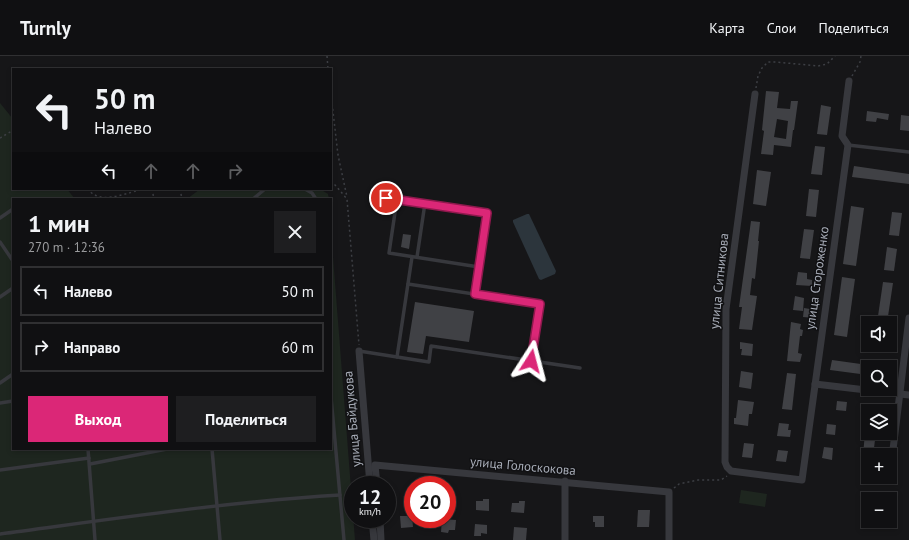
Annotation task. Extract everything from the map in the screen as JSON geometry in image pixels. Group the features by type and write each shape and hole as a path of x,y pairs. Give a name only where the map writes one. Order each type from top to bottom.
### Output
{"street":[{"name":"улица Стороженко","path":"731,471 802,480 848,145 842,136 849,81"},
{"name":"улица Ситникова","path":"731,471 727,467 726,462 726,309 755,94"},
{"path":"893,448 909,318"},
{"name":"улица Байдукова","path":"359,351 369,476"},
{"path":"815,384 909,395"},
{"name":"улица Байдукова","path":"375,464 376,476"},
{"name":"улица Голоскокова","path":"375,464 669,492"},
{"path":"565,481 565,540"},
{"path":"669,492 669,540"},
{"path":"373,528 374,540"},
{"path":"380,528 381,540"}],"lane":[{"path":"848,145 909,152"},
{"path":"254,198 264,190"},
{"path":"307,190 312,193 315,198"},
{"path":"376,196 487,213 475,294"},
{"path":"397,199 389,253 479,267"},
{"path":"417,257 425,204"},
{"path":"0,218 12,210"},
{"path":"0,242 12,260"},
{"path":"397,357 412,257"},
{"path":"408,284 540,304 531,361"},
{"path":"0,297 12,289"},
{"path":"359,351 429,362 431,346 580,368"},
{"path":"0,383 12,375"},
{"path":"0,403 12,401"},
{"path":"332,432 344,540"},
{"path":"88,450 95,540"},
{"path":"90,464 162,450"},
{"path":"212,450 220,540"},
{"path":"0,470 89,458"},
{"path":"0,534 216,505 340,495"}],"path":[{"path":"327,56 328,68"},
{"path":"755,94 758,76 762,68 768,62 818,66 827,64 835,56"},
{"path":"849,81 860,62 861,56"},
{"path":"332,103 338,154 347,199 359,351"},
{"path":"0,138 12,132"},
{"path":"332,182 347,199"},
{"path":"88,190 95,195 108,198 139,190"},
{"path":"669,492 679,484 698,480 721,480 729,475 731,471"}],"shaded area":[{"path":"0,103 12,118 12,190 68,190 74,198 12,198 12,450 332,450 332,244 350,476 344,476 344,528 354,528 355,540 0,540"},
{"path":"199,190 322,190 328,194 329,198 188,198"},
{"path":"529,214 556,271 555,274 541,280 539,279 513,222 513,220"},
{"path":"741,490 767,494 765,507 739,503"}],"building":[{"path":"766,91 779,92 777,108 790,109 791,101 798,101 791,147 774,145 773,155 761,154 764,131 762,130","holes":["777,119 788,121 786,139 774,137"]},
{"path":"821,105 831,107 827,135 817,134"},
{"path":"867,111 889,114 888,120 877,118 876,122 866,121"},
{"path":"901,115 909,116 909,131 900,130"},
{"path":"815,146 825,147 822,175 811,174"},
{"path":"854,166 909,174 909,184 852,177"},
{"path":"757,170 771,172 766,206 753,204"},
{"path":"809,189 819,190 816,217 806,216"},
{"path":"851,206 864,208 856,266 843,264"},
{"path":"892,212 902,213 899,236 889,235"},
{"path":"751,221 760,222 755,279 752,278 750,295 757,296 752,330 739,329 742,307 739,307"},
{"path":"804,229 814,230 810,259 800,258"},
{"path":"403,234 411,235 409,249 401,247"},
{"path":"887,247 897,249 894,271 884,270"},
{"path":"798,272 807,273 807,279 812,280 812,286 796,285"},
{"path":"842,277 855,279 847,337 834,335"},
{"path":"883,282 893,283 888,316 878,316"},
{"path":"795,296 804,298 803,311 793,310"},
{"path":"415,302 474,311 469,342 426,336 423,354 407,352"},
{"path":"804,308 816,310 815,318 803,317"},
{"path":"791,322 801,324 800,329 803,330 802,336 800,336 798,353 802,354 800,362 787,361"},
{"path":"740,342 753,344 752,356 741,355 742,349 740,349"},
{"path":"832,360 861,364 861,374 830,370"},
{"path":"741,371 753,373 751,389 739,387"},
{"path":"787,373 796,374 792,410 782,409"},
{"path":"738,400 754,402 752,414 749,414 748,426 734,424"},
{"path":"837,401 847,402 846,411 836,410"},
{"path":"779,423 789,424 788,430 791,430 790,437 777,436"},
{"path":"827,424 836,425 835,435 826,434"},
{"path":"864,440 875,440 874,448 864,448"},
{"path":"744,443 754,444 752,458 742,457"},
{"path":"824,447 833,448 832,460 822,458"},
{"path":"778,450 788,451 786,462 776,461"},
{"path":"483,499 489,499 489,511 476,510 476,501 483,501"},
{"path":"519,501 525,501 524,513 511,512 512,503 519,503"},
{"path":"638,510 650,510 649,527 637,527"},
{"path":"400,516 404,516 404,528 401,528"},
{"path":"593,516 604,516 604,527 595,527"},
{"path":"475,524 487,525 487,534 481,533 481,536 474,536"},
{"path":"514,527 527,528 526,540 513,540"},
{"path":"441,528 455,528 455,530 449,530 448,533 441,532"}],"route":[{"path":"386,198 487,213 475,294 540,304 531,361"}]}
